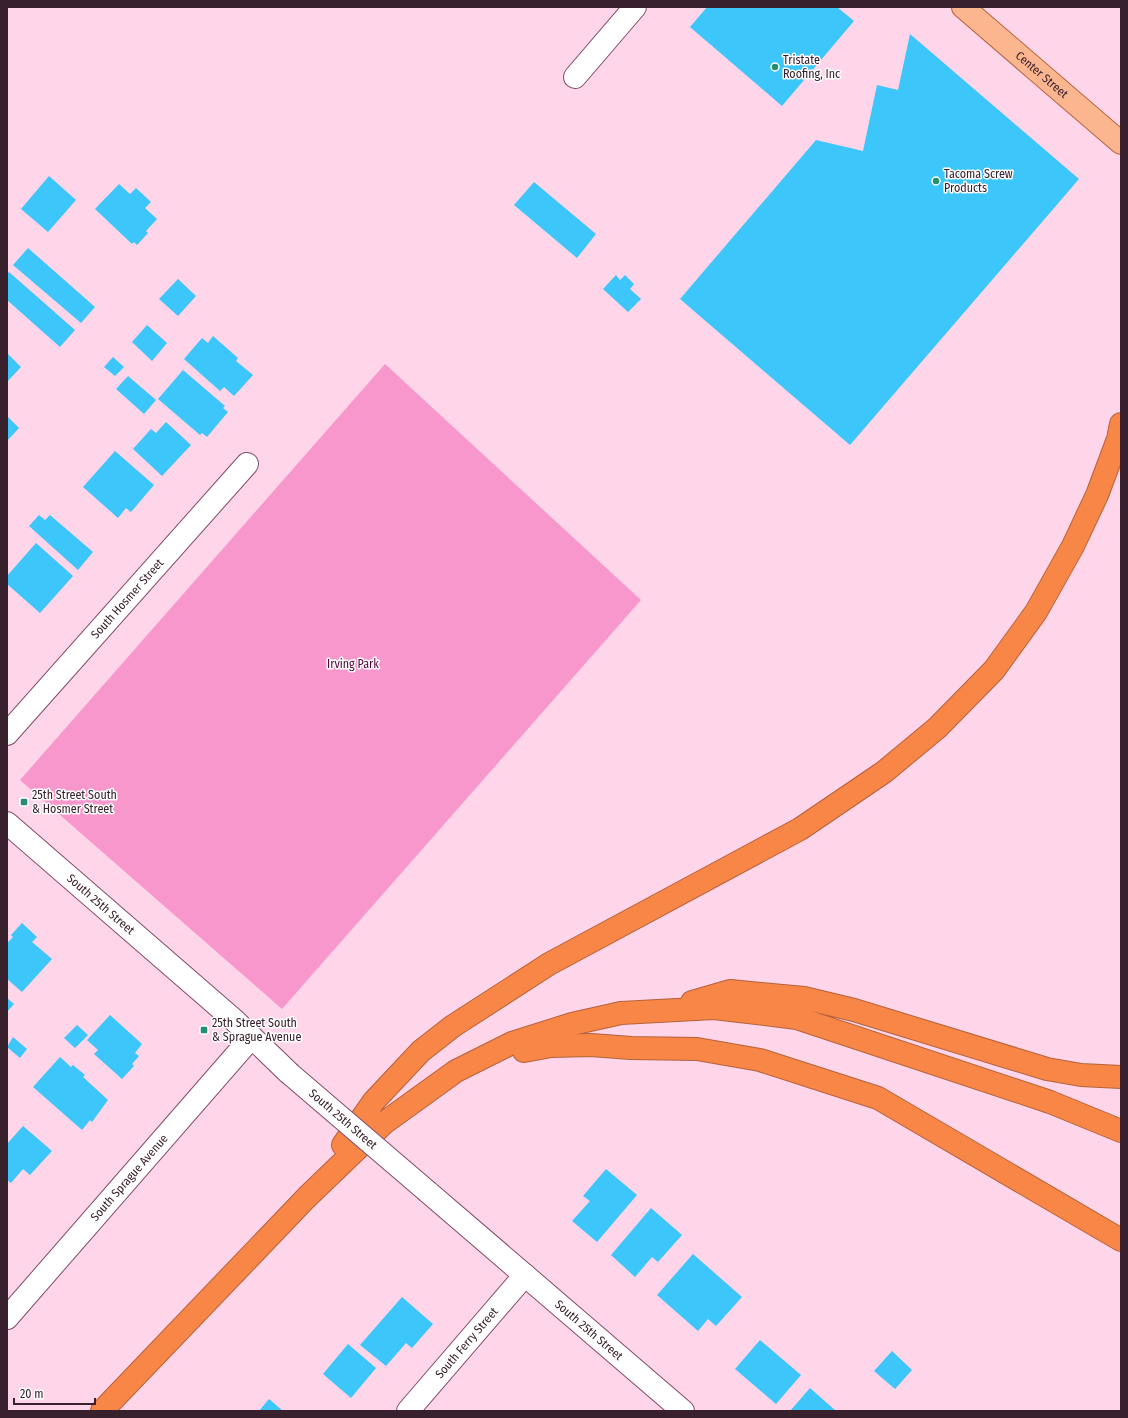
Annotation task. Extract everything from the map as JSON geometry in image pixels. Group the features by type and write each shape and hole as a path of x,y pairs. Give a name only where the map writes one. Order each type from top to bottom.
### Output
{"highway":[{"path":"307,1197 374,1101 421,1051 453,1026 549,964 800,829 884,772 937,728 994,670 1036,612 1073,546 1097,495 1118,439 1121,424"},
{"path":"668,1010 730,991 804,998 854,1010 1047,1069 1081,1076 1121,1077"},
{"path":"102,1411 307,1197 384,1123 456,1071 512,1043 572,1024 621,1013 714,1008 797,1018 1050,1102 1121,1132"},
{"path":"456,1071 522,1052 551,1046 591,1045 631,1048 697,1049 760,1060 878,1098 1121,1240"}],"main road":[{"name":"Center Street","path":"963,7 1121,143"}],"street":[{"path":"574,77 635,7"},
{"name":"South Hosmer Street","path":"7,734 247,464"},
{"name":"South 25th Street","path":"7,823 233,1019 251,1038 289,1072 683,1411"},
{"name":"South Sprague Avenue","path":"7,1318 251,1038"},
{"name":"South Ferry Street","path":"408,1411 525,1275"}],"green space":[{"name":"Irving Park","path":"385,364 641,600 282,1009 20,780"}],"building":[{"name":"Tristate Roofing, Inc","path":"707,7 837,7 854,21 782,106 690,27"},
{"path":"910,34 1079,179 850,445 680,299 816,140 863,151 877,85 898,90"},
{"path":"49,176 76,200 48,232 21,209"},
{"path":"534,182 596,234 577,258 514,205"},
{"path":"119,184 130,194 136,188 151,202 145,208 157,219 146,231 148,233 137,245 134,242 132,244 95,209"},
{"path":"28,248 95,307 81,323 13,265"},
{"path":"9,272 75,330 60,347 7,300 7,274"},
{"path":"616,275 620,280 625,275 634,284 630,289 641,299 628,312 603,289"},
{"path":"178,279 196,296 178,316 159,299"},
{"path":"147,325 167,343 152,361 132,342"},
{"path":"213,336 238,358 236,361 253,375 234,396 224,387 220,391 184,359 202,338 208,343"},
{"path":"7,353 21,367 7,382"},
{"path":"113,357 124,367 115,376 104,367"},
{"path":"183,370 225,406 223,408 228,412 207,437 202,433 200,435 158,399"},
{"path":"128,376 156,400 144,414 116,389"},
{"path":"7,416 19,428 7,441"},
{"path":"166,422 191,445 162,476 133,449 151,429 156,433"},
{"path":"115,451 154,485 131,512 126,508 118,518 83,487"},
{"path":"39,515 45,520 50,515 93,552 78,570 29,526"},
{"path":"36,543 73,576 40,613 7,584 7,576"},
{"path":"22,923 37,937 32,942 52,959 22,992 7,979 7,943 13,937 11,935"},
{"path":"7,998 14,1004 7,1012"},
{"path":"110,1015 142,1044 135,1053 139,1056 132,1064 134,1066 122,1079 94,1054 98,1050 87,1040"},
{"path":"77,1025 88,1035 75,1048 64,1038"},
{"path":"13,1037 27,1049 20,1058 7,1047"},
{"path":"60,1057 71,1067 73,1065 85,1075 83,1077 108,1100 92,1122 90,1120 82,1130 33,1087"},
{"path":"23,1126 52,1151 30,1175 23,1169 11,1183 7,1180 7,1144"},
{"path":"606,1169 637,1195 597,1242 572,1221 590,1201 583,1196"},
{"path":"651,1208 682,1235 658,1262 652,1257 635,1277 611,1255"},
{"path":"693,1254 742,1297 716,1326 708,1319 698,1331 657,1295"},
{"path":"402,1297 433,1324 412,1348 406,1343 386,1366 360,1345"},
{"path":"760,1340 801,1375 776,1404 735,1369"},
{"path":"348,1344 376,1368 351,1398 323,1374"},
{"path":"892,1351 912,1370 895,1389 874,1371"},
{"path":"810,1388 836,1411 790,1411"},
{"path":"269,1399 283,1411 259,1411"}],"place":[{"name":"Tristate Roofing, Inc","path":"775,67"},
{"name":"Tacoma Screw Products","path":"936,181"},
{"name":"25th Street South & Hosmer Street","path":"24,802"},
{"name":"25th Street South & Sprague Avenue","path":"204,1030"}]}
